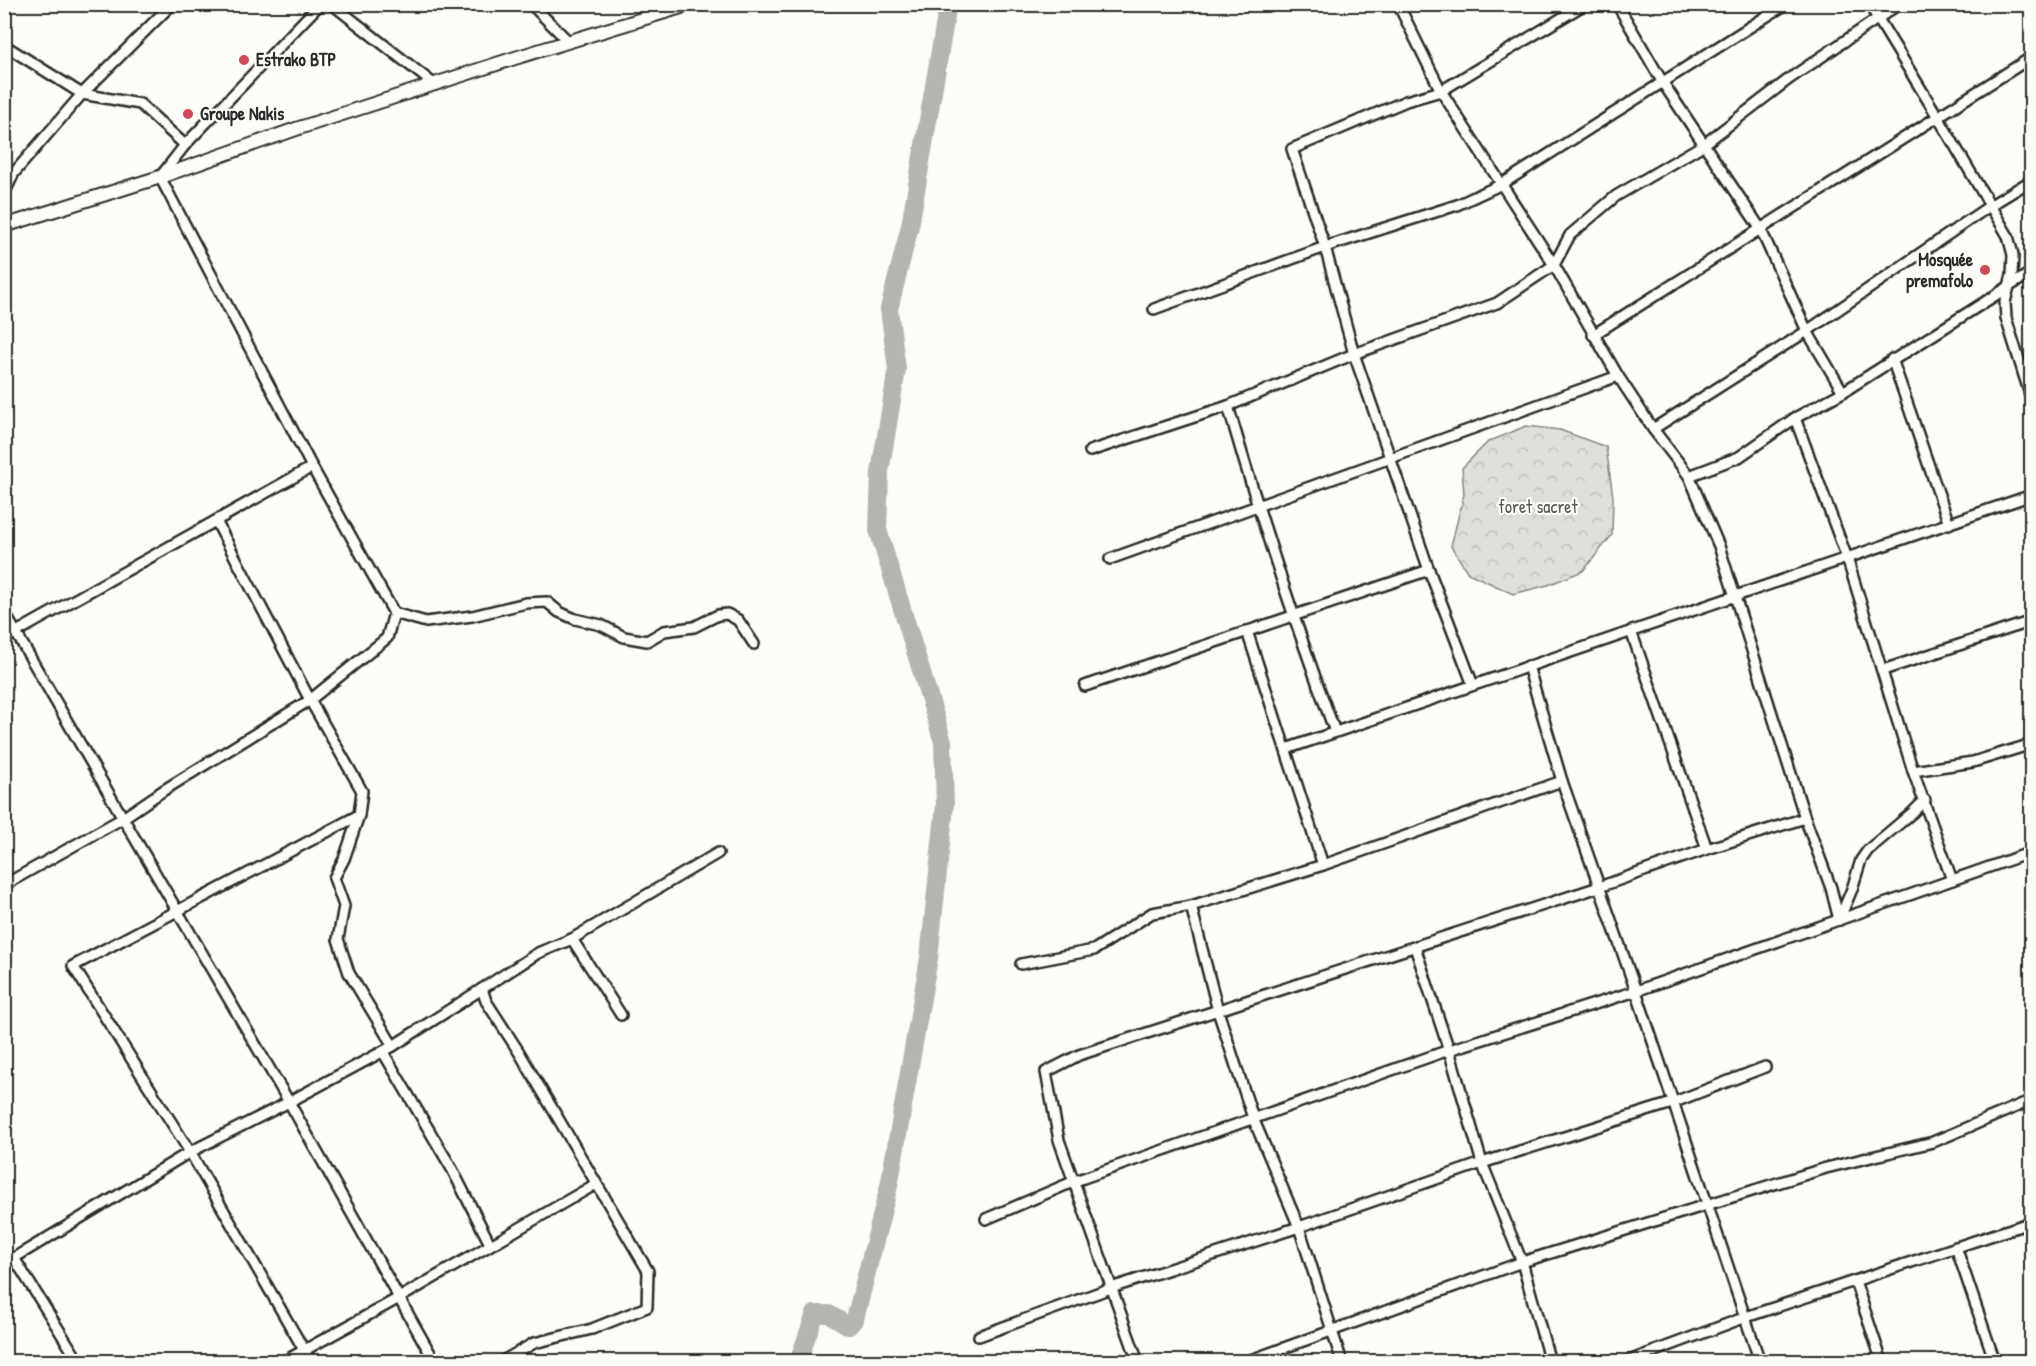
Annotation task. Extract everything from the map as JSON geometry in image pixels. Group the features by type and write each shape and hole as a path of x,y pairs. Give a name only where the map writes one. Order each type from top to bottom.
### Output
{"main road":[{"path":"4,226 160,177 299,128 691,4"}],"street":[{"path":"4,194 14,173 82,94 172,4"},
{"path":"4,885 123,818 310,700 387,638 394,613 312,467 160,177 185,146 320,4"},
{"path":"332,4 435,85"},
{"path":"531,4 569,42"},
{"path":"1398,4 1441,91 1554,265 1618,376 1653,429 1689,476 1719,546 1805,818 1831,888 1839,920"},
{"path":"1473,685 1429,570 1354,354 1325,247 1292,149 1406,101 1441,91 1585,4"},
{"path":"1617,4 1703,145 1760,228 1807,331 1843,392"},
{"path":"1154,309 1325,247 1457,205 1502,184 1786,4"},
{"path":"1869,4 2008,236 2013,255 2005,302 2006,318 2031,401"},
{"path":"1090,451 1228,406 1354,354 1497,303 1554,265 1570,235 1616,196 1703,145 1789,79 1899,4"},
{"path":"4,45 82,94 140,104 185,146"},
{"path":"1593,335 2031,57"},
{"path":"1653,429 1807,331 2031,180"},
{"path":"1689,476 1739,457 1795,418 1843,392 2031,272"},
{"path":"1893,359 1949,524"},
{"path":"1110,559 1618,376"},
{"path":"1228,406 1257,506 1293,616 1335,732"},
{"path":"1795,418 1847,558 1913,771 1952,880"},
{"path":"4,639 312,467"},
{"path":"1286,748 2031,495"},
{"path":"216,520 310,700 362,791 358,814 344,859 333,878 344,906 338,939 349,973 393,1046"},
{"path":"1085,686 1429,570"},
{"path":"394,613 426,622 472,616 526,603 547,602 559,612 576,620 601,625 624,637 647,641 664,631 694,627 718,615 727,614 738,620 754,644"},
{"path":"4,612 289,1102 435,1362"},
{"path":"1883,670 2031,621"},
{"path":"1247,631 1323,865"},
{"path":"1631,631 1707,849"},
{"path":"1528,666 1562,781 1636,991 1760,1362"},
{"path":"1913,771 1973,762 2031,744"},
{"path":"1021,964 1094,950 1152,912 1191,906 1323,865 1562,781"},
{"path":"1839,920 1861,860 1868,850 1924,800"},
{"path":"311,1362 190,1152 73,966 358,814"},
{"path":"1138,1362 1059,1140 1046,1072 1079,1055 1805,818"},
{"path":"986,1219 1075,1181 1253,1118 1449,1050 1636,991 2031,852"},
{"path":"4,1264 190,1152 383,1052 538,953 572,939 718,853"},
{"path":"1191,906 1218,1011 1253,1118 1299,1227 1342,1362"},
{"path":"572,939 621,1015"},
{"path":"1415,947 1449,1050 1482,1163 1522,1262 1550,1362"},
{"path":"482,989 486,1001 519,1052 648,1271 647,1307 592,1329 534,1343 501,1362"},
{"path":"383,1052 452,1170 490,1244"},
{"path":"979,1336 1112,1288 1299,1227 1482,1163 1672,1103 1765,1067"},
{"path":"1245,1362 1522,1262 1826,1168 1933,1142 2031,1100"},
{"path":"283,1362 596,1184"},
{"path":"1626,1362 1746,1317 2031,1222"},
{"path":"1956,1247 1995,1362"},
{"path":"14,1258 79,1362"},
{"path":"1855,1281 1882,1362"}],"green space":[{"name":"foret sacret","path":"1526,426 1560,430 1606,447 1613,497 1612,535 1583,571 1548,585 1513,594 1468,573 1451,546 1464,494 1462,468 1488,442"}],"waterway":[{"path":"804,1362 801,1353 815,1314 829,1314 849,1326 855,1319 889,1186 929,958 945,805 943,742 878,530 880,472 897,369 889,309 910,226 948,4"}],"place":[{"name":"Estrako BTP","path":"244,60"},
{"name":"Groupe Nakis","path":"188,114"},
{"name":"Mosquée premafolo","path":"1985,270"}]}
